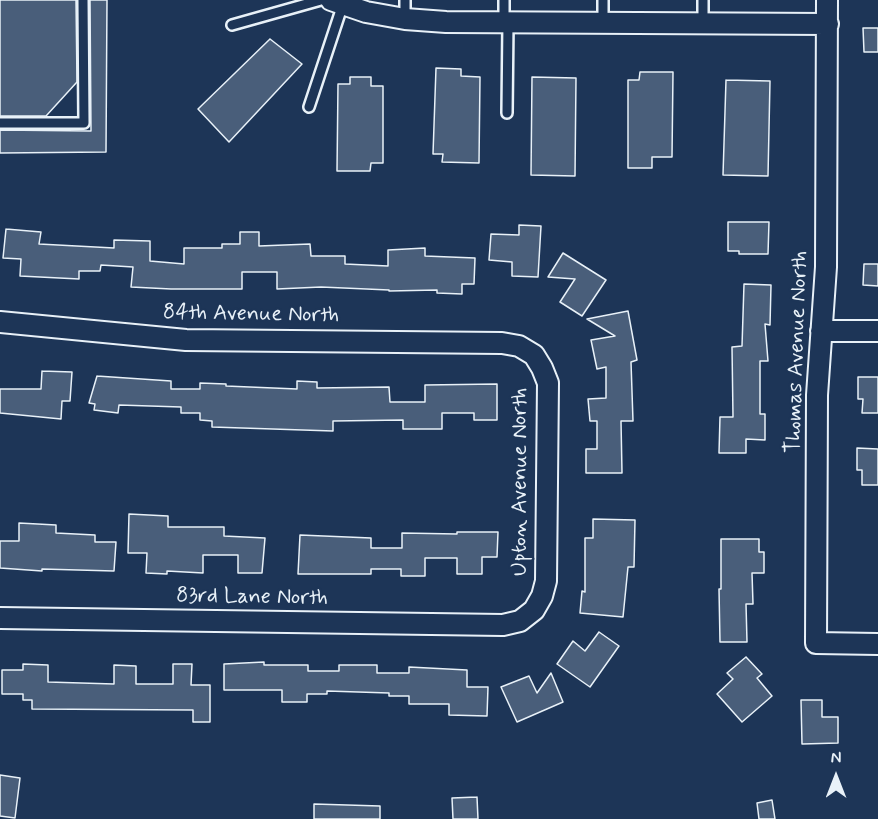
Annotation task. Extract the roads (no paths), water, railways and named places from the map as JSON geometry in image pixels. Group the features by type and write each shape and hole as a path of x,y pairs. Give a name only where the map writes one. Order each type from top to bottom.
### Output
{"street":[{"name":"Thomas Avenue North","path":"827,0 826,267 818,395 816,643 878,644"},
{"path":"337,2 366,12 405,9 446,22 828,24"},
{"name":"84th Avenue North","path":"0,322 186,340 502,343"},
{"path":"821,331 878,331"},
{"name":"Upton Avenue North","path":"502,343 519,346 534,355 548,383 546,581 542,597 534,610 520,621 503,625"},
{"name":"83rd Lane North","path":"0,618 503,625"}],"lane":[{"path":"0,123 84,123 83,0"},
{"path":"232,25 321,0"},
{"path":"504,0 507,113"},
{"path":"603,0 603,23"},
{"path":"703,0 703,23"},
{"path":"309,107 337,2"}]}
